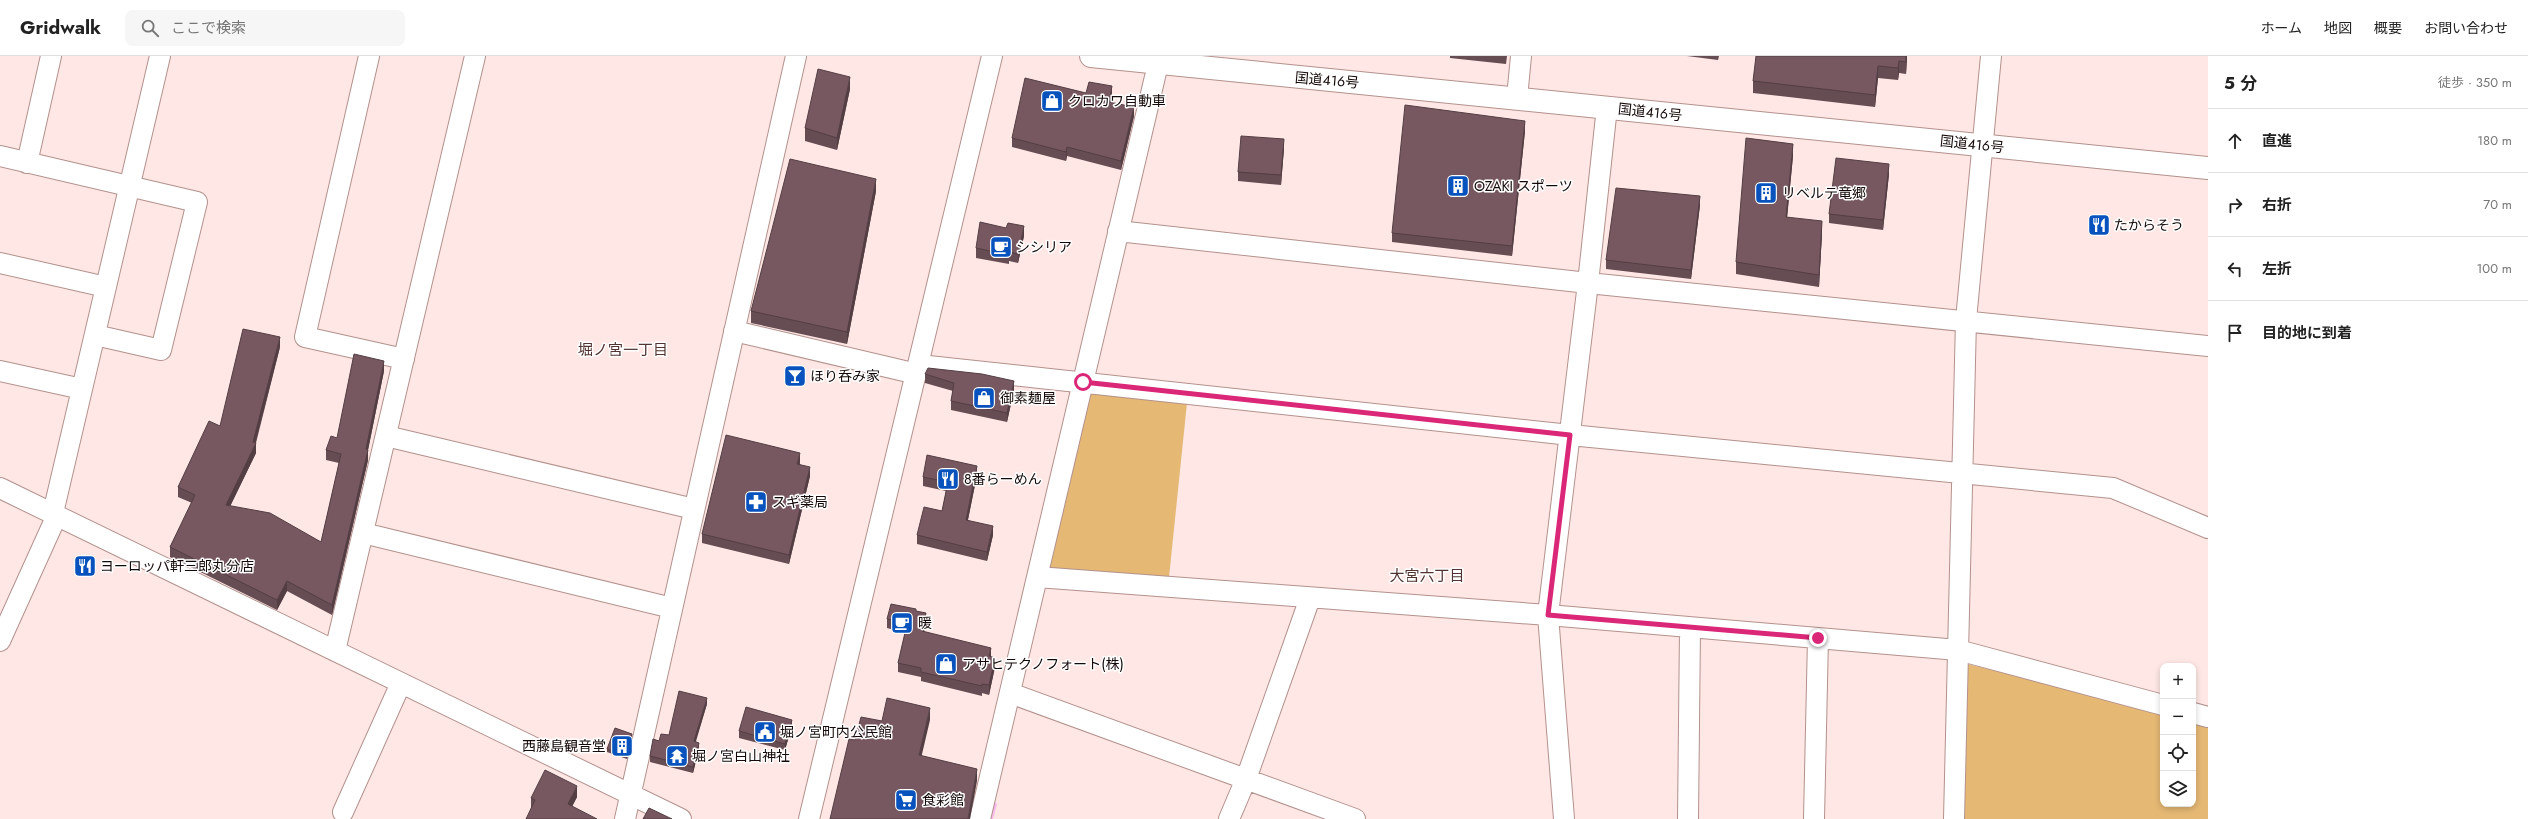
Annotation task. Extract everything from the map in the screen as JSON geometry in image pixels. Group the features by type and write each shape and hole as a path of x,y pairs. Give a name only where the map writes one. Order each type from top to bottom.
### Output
{"highway":[{"name":"国道416号","path":"1091,56 1158,64 1517,98 2208,168"}],"street":[{"path":"26,163 52,56"},
{"path":"0,641 55,514 82,389 160,56"},
{"path":"369,56 305,337 404,359"},
{"path":"335,651 475,56"},
{"path":"625,819 796,56"},
{"path":"809,819 918,370 992,56"},
{"path":"1517,98 1521,56"},
{"path":"1954,819 1966,320 1991,56"},
{"path":"980,819 1158,64"},
{"path":"1564,819 1548,615 1588,283 1607,107"},
{"path":"0,156 197,202 161,350 95,335"},
{"path":"1118,231 1588,283 1966,320 2208,346"},
{"path":"0,263 106,287"},
{"path":"734,331 918,370 1083,382 1570,435 2113,488 2208,528"},
{"path":"0,371 82,389"},
{"path":"386,436 694,509"},
{"path":"0,488 681,819"},
{"path":"363,533 672,608"},
{"path":"1037,577 1548,615 1958,650 2160,704"},
{"path":"1229,819 1246,779 1310,598"},
{"path":"1688,819 1690,628"},
{"path":"1814,819 1818,638"},
{"path":"347,817 401,683"},
{"path":"1010,693 1355,819"},
{"path":"2196,714 2208,717"}],"shaded area":[{"path":"1083,382 1188,393 1168,587 1037,577"},
{"path":"1967,664 2160,710 2160,807 2196,807 2196,719 2208,721 2208,819 1963,819"}],"building":[{"path":"1756,56 1906,56 1906,62 1899,61 1898,68 1878,66 1875,95 1753,81"},
{"path":"818,69 850,77 837,138 805,128"},
{"path":"1025,78 1086,93 1089,82 1112,86 1109,102 1134,107 1121,161 1067,147 1066,152 1012,138"},
{"name":"OZAKI スポーツ","path":"1405,105 1525,121 1512,246 1392,233"},
{"path":"1241,136 1284,139 1281,175 1238,172"},
{"name":"リベルテ竜郷","path":"1746,138 1793,144 1786,217 1822,221 1819,275 1736,262"},
{"path":"1836,158 1889,164 1883,220 1829,214"},
{"path":"790,159 876,179 847,332 751,311"},
{"path":"1616,188 1700,196 1691,270 1606,260"},
{"path":"980,222 1006,228 1008,223 1024,226 1018,254 1009,252 1009,255 976,248"},
{"path":"243,329 280,337 253,442 256,443 226,505 270,513 321,542 341,454 326,450 331,436 337,438 354,354 384,361 366,449 368,450 332,605 287,581 277,600 170,547 195,495 178,487 209,421 220,426"},
{"path":"928,368 982,374 1014,381 1007,413 951,401 954,383 925,374"},
{"path":"726,435 800,453 797,464 810,467 789,555 702,534"},
{"path":"927,455 977,466 966,520 993,526 987,552 917,535 924,507 942,511 948,482 923,477"},
{"path":"891,604 916,609 916,611 926,613 922,631 991,648 989,656 995,658 989,685 982,684 982,686 921,672 921,668 898,663 907,624 887,619"},
{"path":"679,691 707,698 694,741 699,743 693,767 650,756 653,739 659,741 661,734 669,735"},
{"name":"食彩館","path":"887,698 930,708 919,755 977,769 968,819 830,819 849,739 855,740 861,717 882,721"},
{"name":"堀ノ宮町内公民館","path":"746,707 792,720 785,744 739,731"},
{"name":"西藤島観音堂","path":"615,728 632,734 627,756 607,749"},
{"path":"545,770 577,786 568,804 597,819 526,819 535,800 531,798"},
{"path":"649,808 672,819 643,819"}],"waterway":[{"path":"990,819 994,805"}],"place":[{"name":"クロカワ自動車","path":"1052,101"},
{"name":"OZAKI スポーツ","path":"1458,186"},
{"name":"リベルテ竜郷","path":"1766,193"},
{"name":"たからそう","path":"2099,225"},
{"name":"シシリア","path":"1001,247"},
{"name":"ほり呑み家","path":"795,376"},
{"name":"御素麺屋","path":"984,398"},
{"name":"8番らーめん","path":"948,479"},
{"name":"スギ薬局","path":"756,502"},
{"name":"ヨーロッパ軒三郎丸分店","path":"85,566"},
{"name":"暖","path":"902,623"},
{"name":"アサヒテクノフォート(株)","path":"946,664"},
{"name":"堀ノ宮町内公民館","path":"765,732"},
{"name":"西藤島観音堂","path":"622,746"},
{"name":"堀ノ宮白山神社","path":"677,756"},
{"name":"食彩館","path":"906,800"}],"district":[{"name":"堀ノ宮一丁目","path":"623,350"},
{"name":"大宮六丁目","path":"1427,576"}],"route":[{"path":"1083,382 1570,435 1548,615 1818,638"}]}
